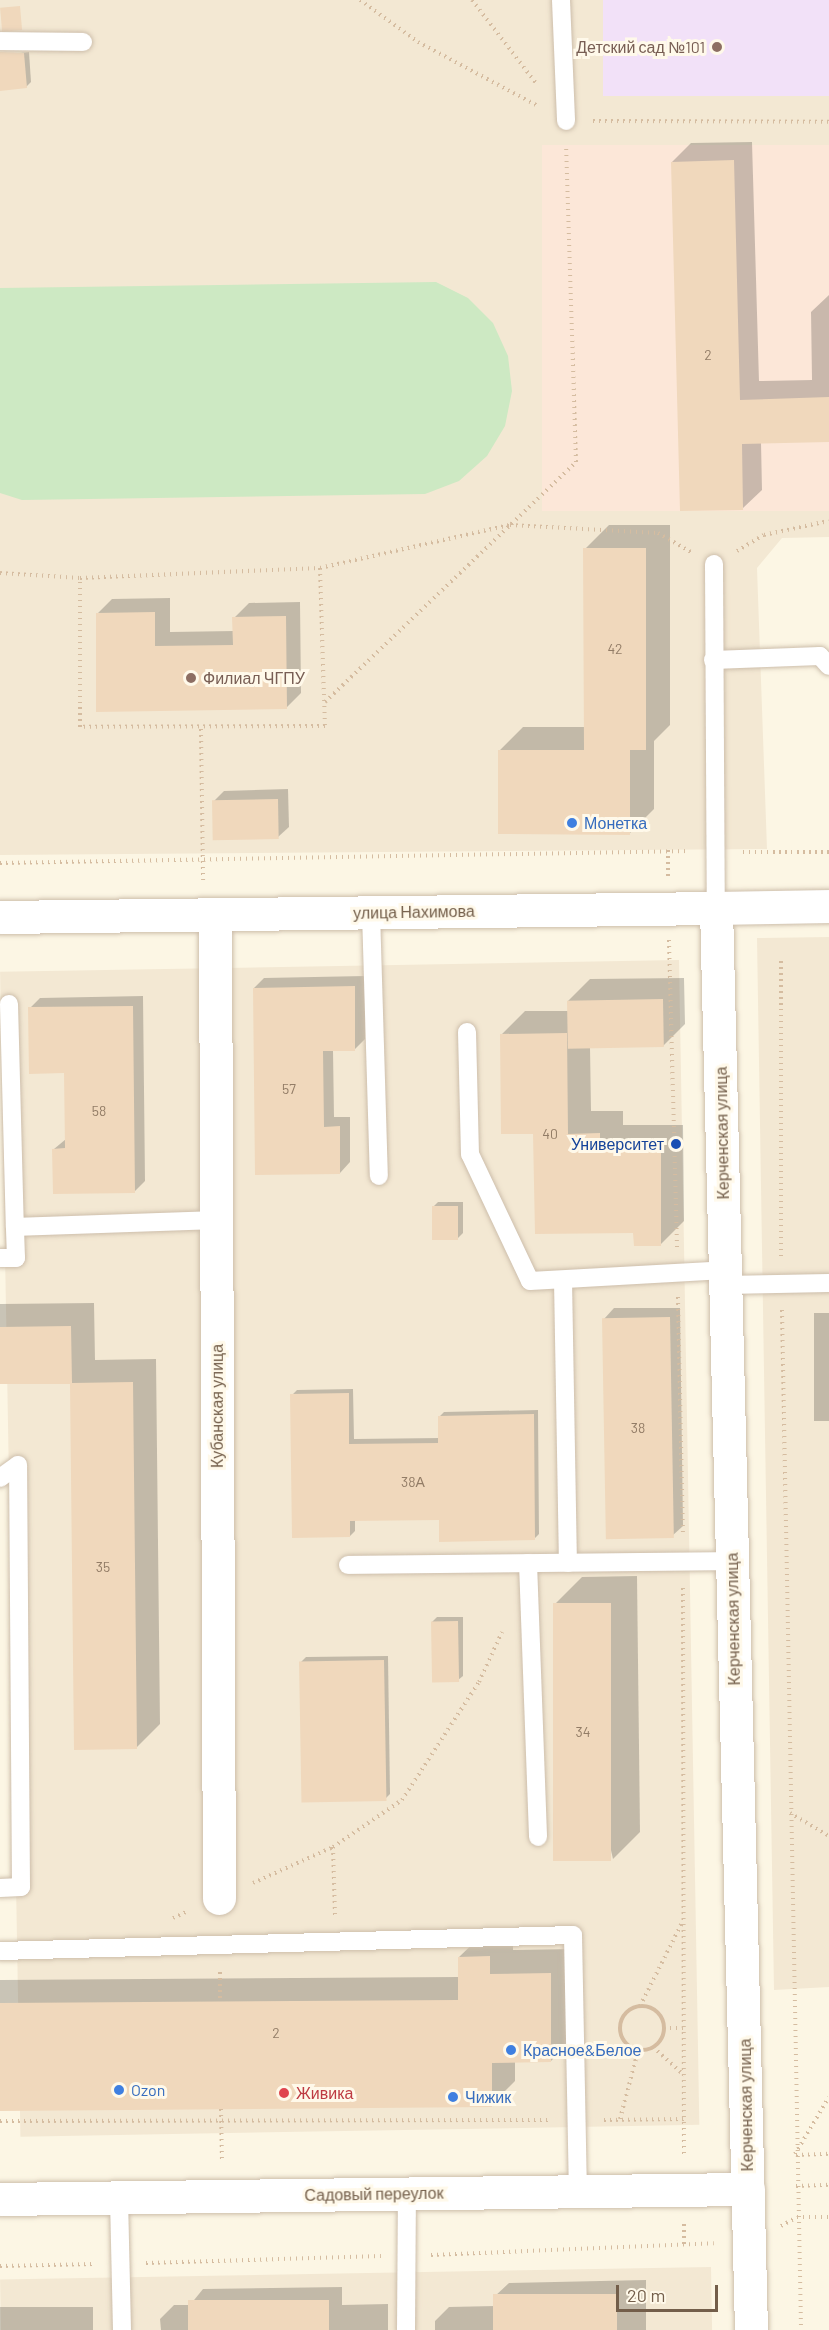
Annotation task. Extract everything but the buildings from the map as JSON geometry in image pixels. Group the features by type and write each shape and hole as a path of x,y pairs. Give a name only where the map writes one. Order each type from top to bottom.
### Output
{"street":[{"name":"улица Нахимова","path":"0,917 829,906"},
{"name":"Керченская улица","path":"716,908 751,2330"},
{"name":"Кубанская улица","path":"209,914 216,1220 219,1898"},
{"name":"Садовый переулок","path":"0,2199 748,2189"}],"lane":[{"path":"561,0 566,121"},
{"path":"0,41 83,42"},
{"path":"714,564 716,908"},
{"path":"713,660 820,656 829,666"},
{"path":"371,912 379,1176"},
{"path":"0,1258 16,1258 9,1004"},
{"path":"467,1032 470,1154 530,1281 725,1277 781,1283 829,1283"},
{"path":"15,1227 216,1220"},
{"path":"563,1280 568,1563"},
{"path":"0,1478 18,1465 21,1887 0,1888"},
{"path":"348,1565 528,1572 568,1563 732,1561"},
{"path":"528,1572 538,1837"},
{"path":"0,1951 573,1935 578,2191"},
{"path":"406,2330 407,2194"},
{"path":"119,2198 122,2330"}],"path":[{"path":"360,0 418,42 566,121 829,122"},
{"path":"326,702 576,462 566,121 472,0"},
{"path":"764,536 829,520"},
{"path":"0,573 80,578 320,568 510,525 658,533 714,564"},
{"path":"80,578 80,726 201,729 325,726 320,568"},
{"path":"201,729 202,857 209,914"},
{"path":"0,863 202,857 669,850 716,853 829,852"},
{"path":"781,961 781,1283 795,2155 801,2330"},
{"path":"168,1920 333,1847 402,1800 479,1682 528,1572"},
{"path":"790,1813 829,1836"},
{"path":"333,1847 335,1914"},
{"path":"639,2051 622,2038 620,2028 622,2017 640,2006 684,1919"},
{"path":"639,2051 653,2047 664,2035 659,2014 640,2006"},
{"path":"664,2028 684,2028"},
{"path":"653,2047 684,2075"},
{"path":"620,2120 639,2051"},
{"path":"795,2155 829,2097"},
{"path":"221,2109 222,2196"},
{"path":"0,2121 684,2119"},
{"path":"795,2155 829,2154"},
{"path":"796,2186 829,2185"},
{"path":"797,2217 829,2217"}],"shaded area":[{"path":"0,0 603,0 609,96 829,94 829,537 782,538 757,568 767,849 0,855"},
{"name":"Детский сад №101","path":"603,0 829,0 829,96 603,96"},
{"path":"542,145 829,145 829,511 542,511"},
{"path":"829,937 829,1987 774,1990 757,938"},
{"path":"679,960 699,2125 20,2137 0,972"},
{"path":"711,2267 712,2330 1,2330 0,2279"}],"green space":[{"path":"436,282 468,298 493,323 508,356 512,391 505,426 487,456 459,481 425,494 22,500 0,493 0,288"}],"place":[{"name":"Детский сад №101","path":"717,47"},
{"name":"Филиал ЧГПУ","path":"191,678"},
{"name":"Монетка","path":"572,823"},
{"name":"Университет","path":"676,1144"},
{"name":"Красное&Белое","path":"511,2050"},
{"name":"Ozon","path":"119,2090"},
{"name":"Живика","path":"284,2093"},
{"name":"Чижик","path":"453,2097"}]}
